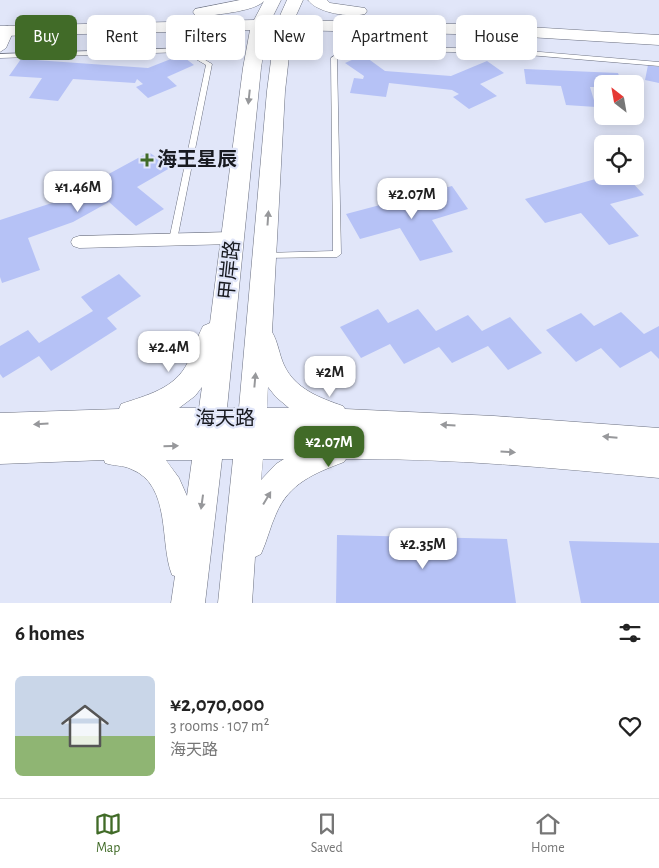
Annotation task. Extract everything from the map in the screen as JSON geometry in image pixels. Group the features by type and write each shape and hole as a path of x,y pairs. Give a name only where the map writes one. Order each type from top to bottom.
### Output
{"main road":[{"path":"316,0 322,5 334,8 382,14"},
{"path":"3,26 192,13 275,10 659,28"},
{"path":"239,15 275,10 333,19"},
{"name":"甲岸路","path":"188,601 211,432 252,68 275,10"},
{"name":"甲岸路","path":"235,598 265,256 276,91 275,10"},
{"path":"3,26 166,25"},
{"path":"276,91 292,50 300,40 323,30 333,29"},
{"path":"537,32 659,40"},
{"path":"245,44 252,68"},
{"path":"75,434 127,414 152,407 180,393 196,376 202,363 228,283"},
{"path":"260,324 273,369 282,386 308,406 354,421"},
{"name":"海天路","path":"250,433 354,421 548,431 659,441"},
{"name":"海天路","path":"0,426 75,434 250,433 389,445 552,454 659,464"},
{"path":"75,434 139,457 160,475 169,488 179,517 188,601"},
{"name":"海天路","path":"0,451 75,434"},
{"path":"235,598 259,514 266,499 285,474 297,465 336,451 389,445"}],"street":[{"path":"0,48 3,26"},
{"path":"79,242 233,238"}],"lane":[{"path":"265,256 337,254 334,58 349,48 456,50"},
{"path":"0,56 185,50 209,64 173,240"},
{"path":"537,54 659,64"}],"building":[{"path":"20,60 148,68 168,60 188,60 194,65 167,77 177,86 148,98 136,87 143,84 137,79 135,83 73,79 58,101 29,98 42,78 9,76"},
{"path":"352,60 370,60 385,71 451,76 487,61 504,73 480,84 497,96 469,109 453,97 459,94 452,90 389,83 386,97 350,93 354,78 363,79 364,76 345,63"},
{"path":"648,65 659,67 659,83 645,80"},
{"path":"524,69 618,73 619,75 594,75 594,87 590,87 594,107 566,105 561,86 526,84"},
{"path":"149,152 170,168 137,187 164,209 136,226 109,202 73,222 28,238 40,270 2,283 0,277 0,220 61,200"},
{"path":"594,179 594,185 635,185 644,195 610,204 639,236 609,245 581,213 545,223 525,199"},
{"path":"452,186 468,209 432,220 453,252 420,261 400,228 360,239 346,214"},
{"path":"119,274 141,296 107,318 117,329 51,371 39,356 3,378 0,374 0,346 28,330 39,343 93,311 81,297"},
{"path":"378,309 388,323 418,309 436,331 468,315 482,331 510,317 542,353 508,370 488,346 452,363 439,347 404,364 390,344 361,358 340,327"},
{"path":"621,312 644,334 659,326 659,359 651,351 620,368 601,348 576,362 546,330 581,313 594,326"},
{"path":"337,535 507,539 516,603 336,603"},
{"path":"569,541 659,543 659,603 581,603"}],"place":[{"name":"海王星辰","path":"147,160"}]}
